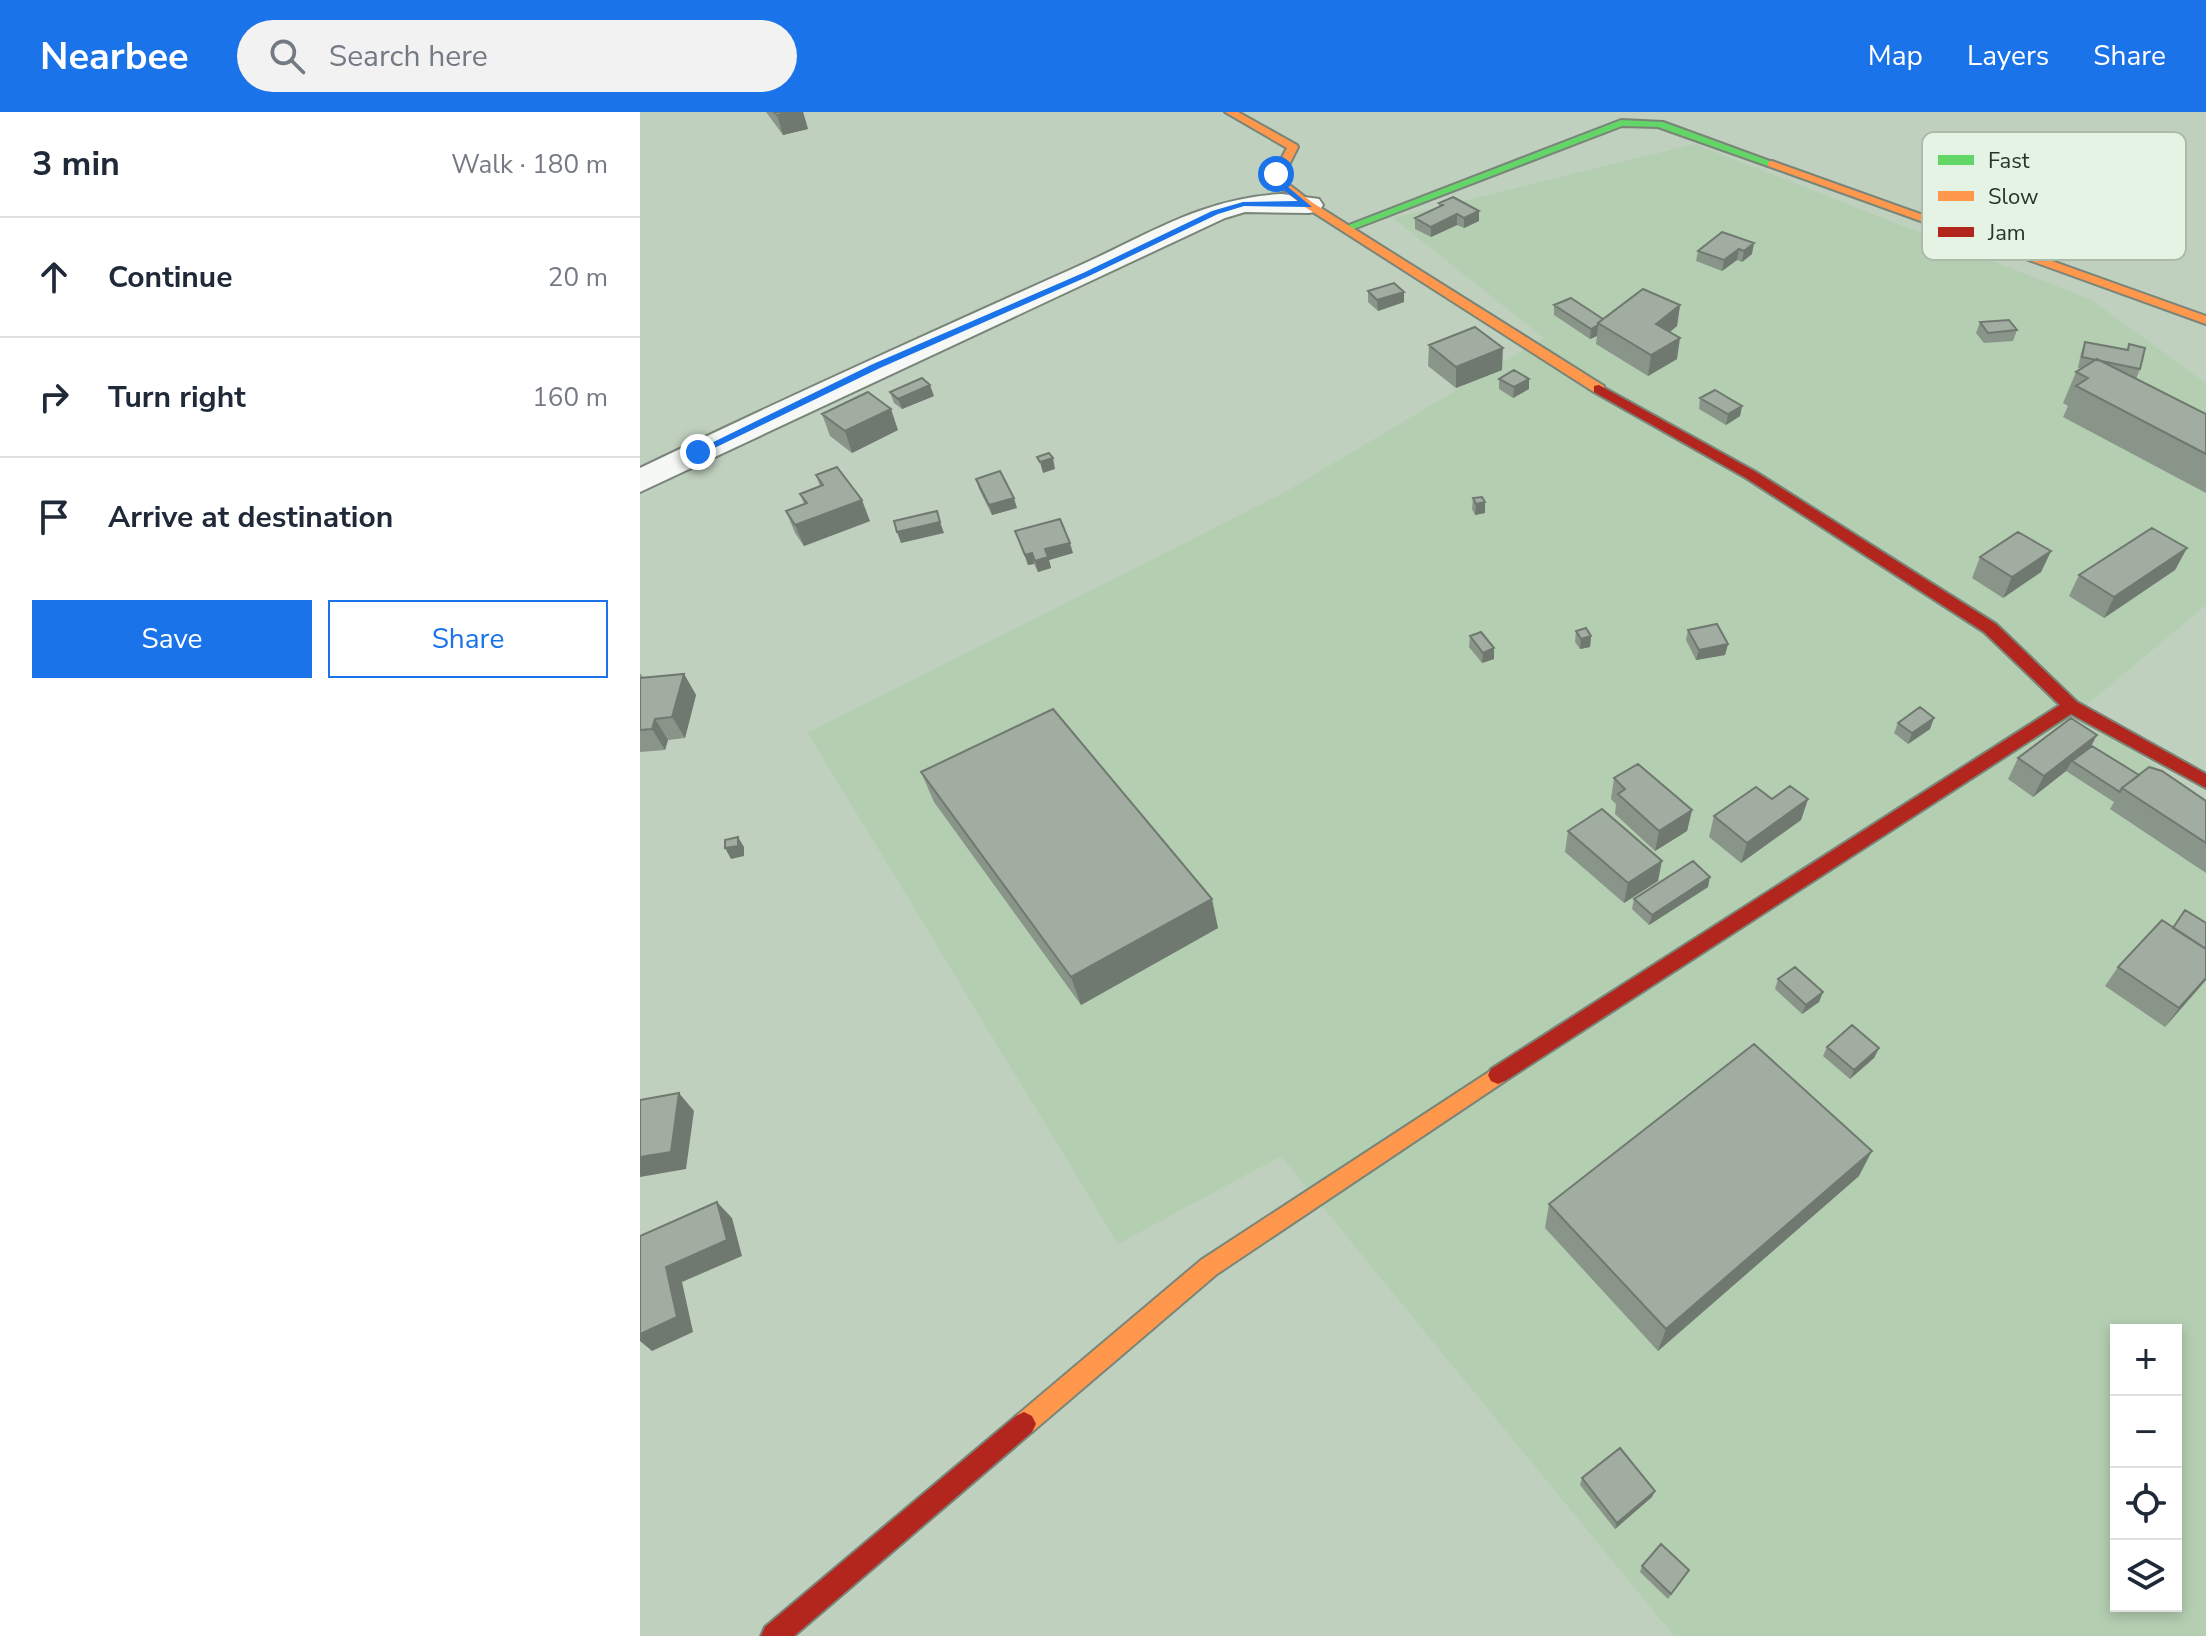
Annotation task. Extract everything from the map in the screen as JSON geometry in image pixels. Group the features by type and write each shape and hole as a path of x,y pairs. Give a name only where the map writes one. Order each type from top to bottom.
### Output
{"street":[{"path":"1230,112 1293,147 1276,180 1309,205 1605,393 1751,475 1990,628 2071,706 2206,782"},
{"path":"1347,228 1621,123 1659,124 1922,218"},
{"path":"640,481 877,366 1086,274 1215,212 1243,204 1282,202 1309,205"},
{"path":"2039,260 2206,320"},
{"path":"774,1636 1209,1267 1549,1041 2071,706"}],"shaded area":[{"path":"1695,144 1922,233 1922,260 1989,260 2091,300 2206,383 2206,605 2077,713 2206,800 2206,1636 1674,1636 1281,1156 1118,1244 808,733 1282,494 1544,338 1393,218"}],"building":[{"path":"1453,197 1479,211 1464,218 1457,214 1431,227 1415,218 1443,205 1439,203"},
{"path":"1722,232 1754,243 1724,260 1698,251"},
{"path":"1394,283 1404,292 1377,300 1368,291"},
{"path":"1643,289 1680,305 1656,324 1680,338 1651,355 1598,323"},
{"path":"1571,298 1603,319 1591,329 1554,305"},
{"path":"2009,320 2017,330 1988,333 1980,322"},
{"path":"1475,327 1503,348 1456,367 1429,345"},
{"path":"2085,342 2128,350 2129,344 2145,348 2140,369 2082,357"},
{"path":"2097,359 2206,414 2206,454 2076,386 2088,378 2076,372"},
{"path":"1514,370 1529,379 1514,387 1499,379"},
{"path":"922,378 930,385 898,399 890,392"},
{"path":"1715,390 1742,406 1728,414 1700,398"},
{"path":"868,392 891,409 845,431 822,414"},
{"path":"1049,453 1053,458 1040,462 1037,457"},
{"path":"837,467 862,500 795,525 786,511 807,503 800,494 823,485 816,475"},
{"path":"1000,471 1014,498 989,505 976,479"},
{"path":"1482,497 1485,502 1476,504 1473,498"},
{"path":"937,511 940,522 897,532 894,521"},
{"path":"1060,519 1070,543 1045,549 1048,557 1035,561 1032,553 1025,555 1015,531"},
{"path":"2152,528 2187,548 2114,597 2079,575"},
{"path":"2018,532 2051,551 2012,577 1980,557"},
{"path":"1717,624 1728,644 1699,650 1688,630"},
{"path":"1586,628 1591,636 1581,639 1576,631"},
{"path":"1481,632 1494,648 1483,653 1470,636"},
{"path":"684,674 672,717 655,719 652,729 640,730 640,678"},
{"path":"1920,707 1934,718 1912,733 1898,723"},
{"path":"1053,709 1212,899 1071,977 921,772"},
{"path":"2071,718 2097,735 2044,776 2018,758"},
{"path":"2092,746 2139,775 2120,792 2072,761"},
{"path":"1638,764 1692,810 1659,831 1618,794 1625,789 1614,778"},
{"path":"2149,767 2162,771 2206,801 2206,843 2122,788"},
{"path":"1790,786 1808,799 1747,843 1714,816 1756,787 1772,799"},
{"path":"1602,809 1662,861 1628,883 1568,831"},
{"path":"738,837 738,846 725,848 725,840"},
{"path":"1693,861 1710,877 1652,915 1634,899"},
{"path":"2185,910 2206,923 2206,949 2173,928"},
{"path":"2162,920 2206,949 2206,978 2179,1008 2118,967"},
{"path":"1795,967 1823,992 1806,1005 1778,979"},
{"path":"1852,1025 1879,1048 1854,1070 1827,1047"},
{"path":"1754,1044 1872,1151 1666,1329 1549,1204"},
{"path":"679,1093 671,1152 640,1157 640,1100"},
{"path":"717,1202 727,1240 666,1267 677,1317 640,1334 640,1236"},
{"path":"1620,1448 1655,1491 1617,1523 1582,1478"},
{"path":"1661,1544 1689,1570 1671,1594 1642,1566"}],"traffic: fast":[{"path":"1347,228 1621,123 1659,124 1772,164"}],"traffic: slow":[{"path":"1230,112 1293,147 1276,180 1309,205 1599,389"},
{"path":"1772,164 1922,218"},
{"path":"2039,260 2206,320"},
{"path":"1024,1424 1209,1267 1498,1075"}],"traffic: jam":[{"path":"1599,389 1751,475 1990,628 2071,706 2206,782"},
{"path":"1498,1075 2071,706"},
{"path":"774,1636 1024,1424"}],"route":[{"path":"698,452 877,366 1086,274 1215,212 1243,204 1282,202 1309,205 1278,183 1276,174"}]}
